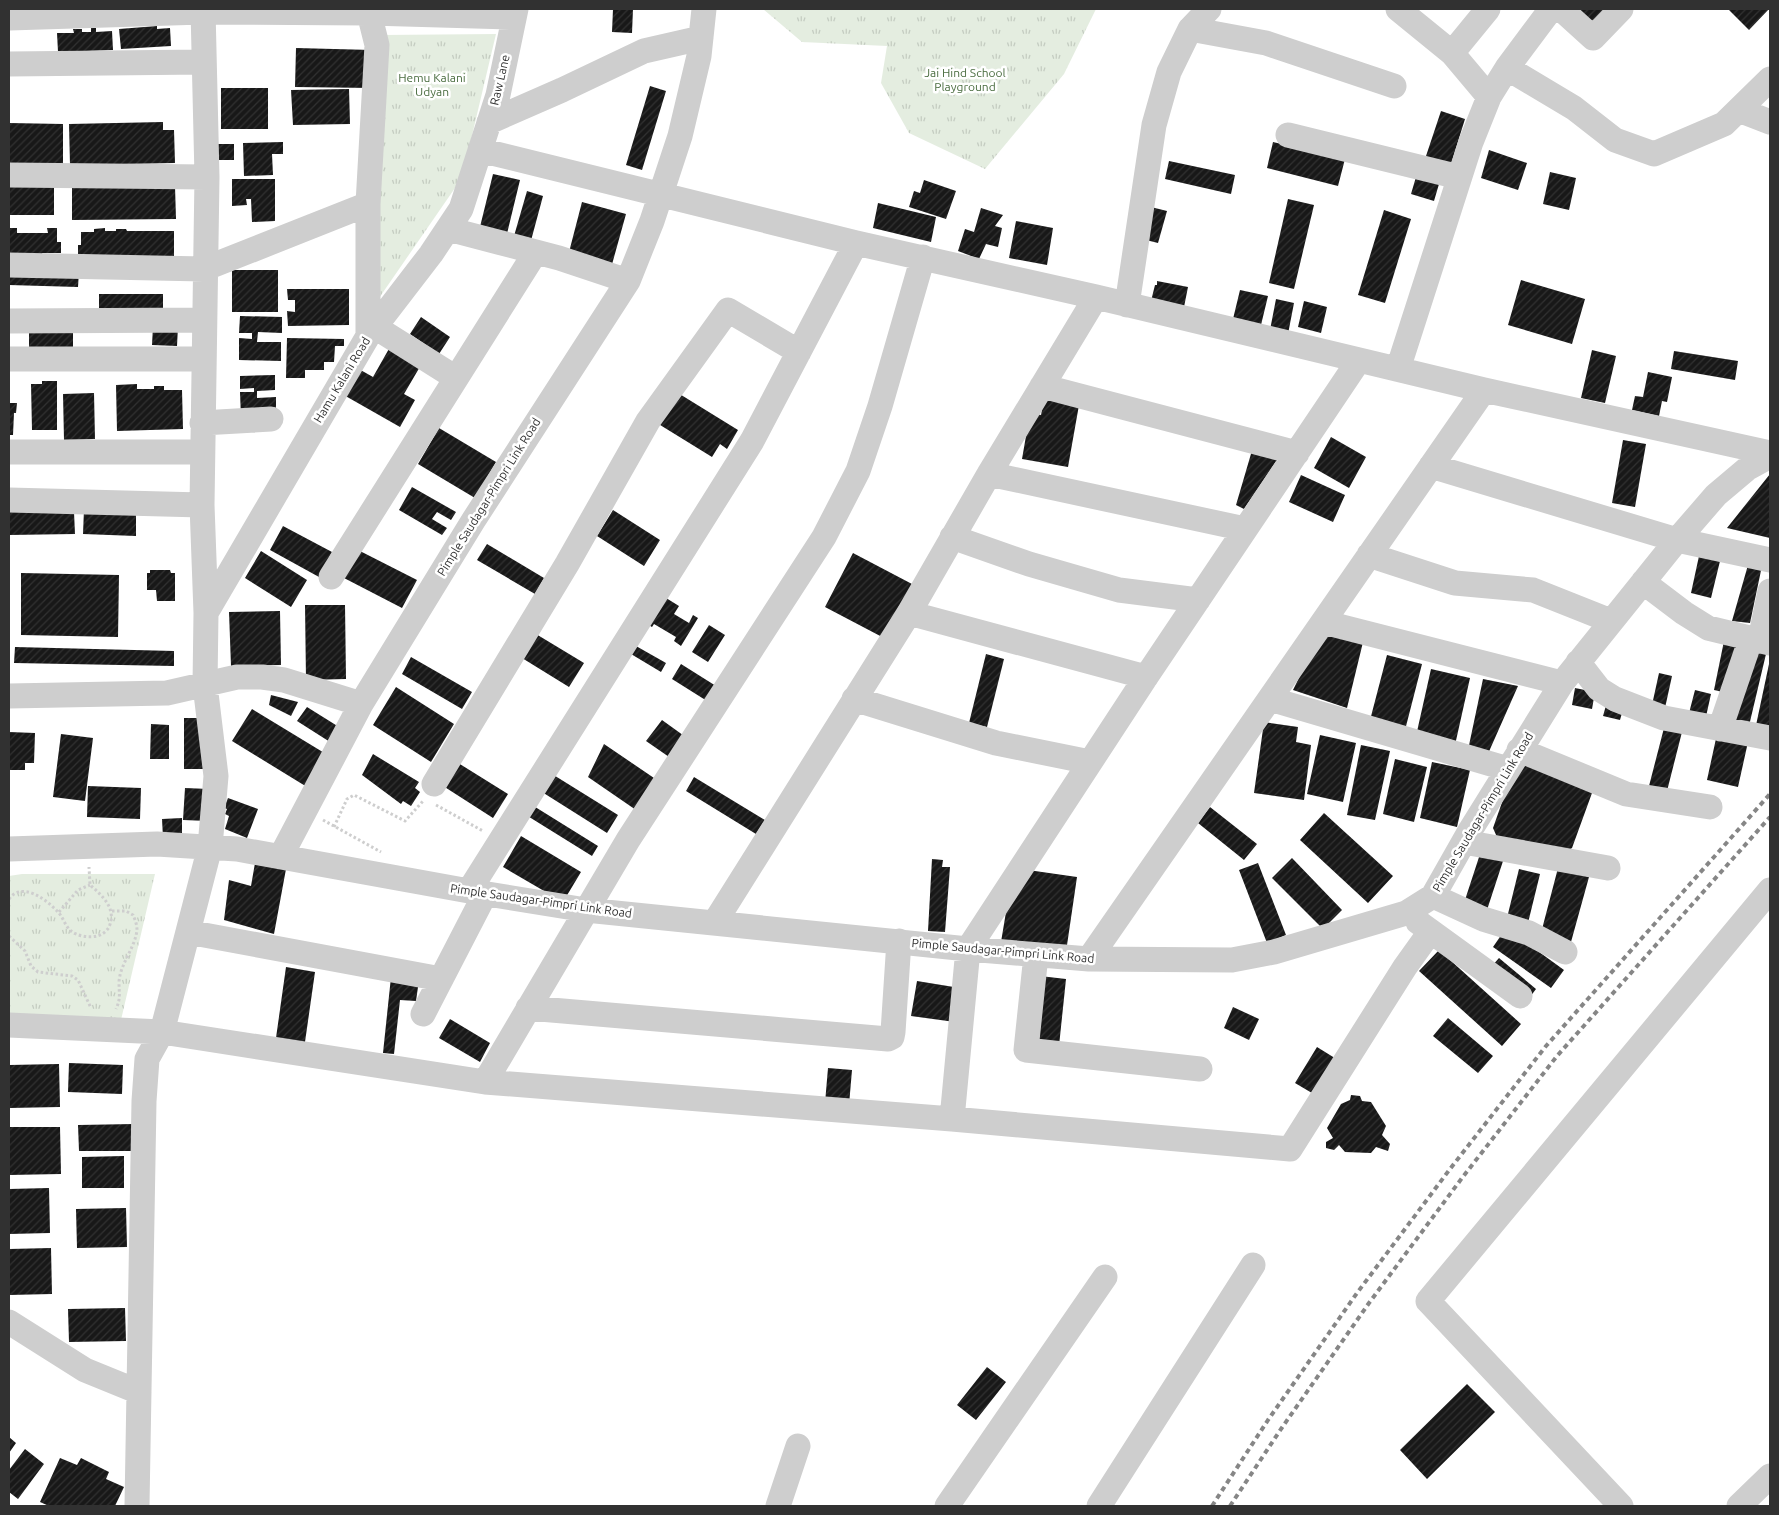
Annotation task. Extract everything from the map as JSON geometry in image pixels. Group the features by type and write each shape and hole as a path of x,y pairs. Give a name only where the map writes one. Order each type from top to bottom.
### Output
{"street":[{"name":"Pimple Saudagar-Pimpri Link Road","path":"281,856 361,704 473,521 628,281 652,221 680,136 699,56 704,9"},
{"path":"1127,305 1154,124 1169,72 1190,29 1209,9"},
{"path":"1398,9 1452,53 1489,97"},
{"path":"1452,53 1488,9"},
{"path":"1398,370 1470,142 1489,97 1507,68 1551,9"},
{"path":"1561,9 1593,38 1621,9"},
{"path":"137,1506 144,1101 147,1059 162,1032 210,847 216,776 206,685 206,613 202,505 203,320 207,177 203,11"},
{"path":"9,18 203,11 515,13"},
{"path":"369,13 376,46 368,204 372,331 456,378"},
{"name":"Raw Lane","path":"480,150 498,95 515,13"},
{"path":"1190,29 1266,43 1394,86"},
{"path":"489,122 644,51 701,38"},
{"path":"9,64 204,62"},
{"path":"1507,68 1574,108 1615,140 1654,154 1724,124 1770,79"},
{"path":"1739,110 1770,122"},
{"path":"1288,135 1459,177"},
{"path":"480,150 856,243 1096,297 1398,370 1770,455"},
{"name":"Hamu Kalani Road","path":"206,613 372,331 431,254 461,209 480,150"},
{"path":"9,174 207,177"},
{"path":"9,264 204,269 368,204"},
{"path":"448,229 559,258 628,281"},
{"path":"423,1014 441,979 477,892 752,441 856,243"},
{"path":"330,577 535,253"},
{"path":"485,1082 628,840 824,537 858,471 880,406 923,257"},
{"path":"715,922 908,613 1096,297"},
{"path":"431,795 567,564 648,421 728,310 799,352"},
{"path":"9,321 203,320"},
{"path":"9,359 203,359"},
{"path":"952,1119 968,949 1146,677 1359,360"},
{"path":"1042,386 1297,453"},
{"path":"1090,959 1484,390"},
{"path":"202,422 271,419"},
{"path":"9,452 202,452"},
{"name":"Pimple Saudagar-Pimpri Link Road","path":"9,850 157,844 237,849 586,910 1036,955 1090,959 1232,960 1274,952 1406,913 1433,896 1514,759 1562,683 1578,662 1716,495 1748,468 1770,455"},
{"path":"1431,466 1677,540 1770,560"},
{"path":"989,474 1245,529"},
{"path":"9,500 202,505"},
{"path":"952,537 1029,564 1119,590 1198,600"},
{"path":"1369,555 1455,583 1533,590 1611,622"},
{"path":"1643,582 1684,613 1708,628 1760,640"},
{"path":"1720,729 1760,640 1770,591"},
{"path":"908,613 1146,677"},
{"path":"1323,622 1562,683"},
{"path":"1578,662 1599,688 1615,699 1664,718 1770,738"},
{"path":"9,696 167,693 237,677 262,677 284,680 361,704"},
{"path":"854,699 996,743 1090,762"},
{"path":"1270,699 1514,759 1626,794 1710,807"},
{"path":"1464,842 1608,868"},
{"path":"1621,1506 1428,1301 1770,890"},
{"path":"1433,896 1483,919 1529,933 1565,952"},
{"path":"1406,913 1520,996"},
{"path":"188,932 441,979"},
{"path":"9,1025 162,1032 485,1082 1290,1148 1405,967 1430,932"},
{"path":"528,1008 888,1040 893,1032 899,941"},
{"path":"1036,955 1026,1050 1200,1069"},
{"path":"1099,1506 1253,1265"},
{"path":"947,1506 1105,1277"},
{"path":"9,1322 85,1370 139,1392"},
{"path":"778,1506 798,1446"},
{"path":"1739,1506 1770,1476"}],"path":[{"path":"334,826 346,799 354,794 405,821 431,795 484,831"},
{"path":"304,811 381,852 389,854"},
{"path":"9,899 13,894 24,890 35,894 58,912 72,932 87,937 98,936 107,930 112,921 112,911 106,901 90,885 88,846"},
{"path":"58,912 78,890 90,885"},
{"path":"110,1015 116,1010 120,1000 119,982 122,969 137,930 133,914 126,911 112,911"},
{"path":"9,936 25,951 31,966 38,972 72,976 78,980 88,1006 93,1011"}],"green space":[{"name":"Jai Hind School Playground","path":"763,9 1096,9 1064,74 985,169 909,133 881,83 887,46 802,42"},
{"name":"Hemu Kalani Udyan","path":"496,34 465,165 455,188 377,301 382,35"},
{"path":"22,874 155,874 121,1020 9,1014 9,876"}],"building":[{"path":"613,9 633,9 632,33 612,32"},
{"path":"1574,9 1612,9 1593,28"},
{"path":"1728,9 1769,9 1749,30"},
{"path":"157,26 157,29 170,28 171,46 121,49 119,29"},
{"path":"91,28 96,28 96,32 112,31 113,50 58,52 57,33 74,33 73,29 91,32"},
{"path":"296,48 372,50 372,88 295,87"},
{"path":"650,86 666,91 642,170 626,165"},
{"path":"221,88 268,88 268,129 221,129"},
{"path":"349,89 350,124 293,125 291,90"},
{"path":"1441,111 1465,119 1450,167 1425,159"},
{"path":"163,122 163,130 174,130 175,163 70,165 69,124"},
{"path":"9,123 63,124 63,164 9,164"},
{"path":"283,142 283,154 272,154 273,175 244,176 243,143"},
{"path":"1273,142 1345,159 1338,186 1267,168"},
{"path":"212,144 234,144 234,160 213,160"},
{"path":"1489,150 1527,163 1518,190 1481,178"},
{"path":"1169,161 1235,175 1231,194 1165,179"},
{"path":"1550,172 1576,178 1569,210 1543,204"},
{"path":"493,174 520,180 505,242 478,235"},
{"path":"1416,177 1439,184 1434,201 1411,194"},
{"path":"232,179 275,179 275,221 252,222 251,199 246,199 247,205 232,206"},
{"path":"924,180 956,191 946,219 909,207 914,191 920,193"},
{"path":"9,181 54,181 54,215 9,215"},
{"path":"175,186 176,219 72,220 72,187"},
{"path":"527,191 543,196 529,248 512,243"},
{"path":"1288,199 1314,205 1294,289 1269,283"},
{"path":"582,202 626,214 611,268 568,256"},
{"path":"878,203 936,217 931,242 873,228"},
{"path":"1151,207 1167,211 1158,243 1142,239"},
{"path":"981,208 1003,215 995,226 1002,228 998,247 986,244 979,259 958,251 965,229 974,232"},
{"path":"1384,210 1411,219 1385,303 1358,295"},
{"path":"1016,221 1053,228 1047,265 1009,258"},
{"path":"9,228 17,228 17,233 48,233 47,228 57,228 57,242 61,242 61,253 42,253 43,256 9,255"},
{"path":"105,228 105,231 126,229 127,231 174,231 174,259 78,260 78,245 81,245 81,232 94,232 94,229"},
{"path":"9,269 79,271 78,287 9,285"},
{"path":"232,270 278,270 278,312 232,312"},
{"path":"1521,280 1585,299 1572,344 1508,325"},
{"path":"1157,281 1188,287 1183,312 1150,305"},
{"path":"287,289 349,289 349,325 288,326 287,311 295,312 295,300 288,300"},
{"path":"1240,290 1268,296 1261,325 1233,319"},
{"path":"99,294 163,294 163,315 99,315"},
{"path":"1276,299 1294,303 1288,334 1270,330"},
{"path":"1304,301 1327,307 1321,333 1298,327"},
{"path":"240,316 282,317 282,333 258,332 257,342 281,342 281,361 239,360 239,338 252,339 252,333 239,333"},
{"path":"421,317 450,337 439,354 410,334"},
{"path":"153,326 178,326 177,346 152,345"},
{"path":"29,328 73,328 73,347 29,347"},
{"path":"287,338 344,339 344,346 335,346 334,362 324,362 324,370 305,370 305,378 286,378"},
{"path":"390,347 421,365 404,394 415,400 400,427 342,394 357,368 373,377"},
{"path":"1592,350 1616,356 1605,403 1581,398"},
{"path":"1674,351 1738,361 1735,380 1671,369"},
{"path":"1648,372 1672,377 1667,402 1662,401 1659,416 1632,410 1635,396 1643,397"},
{"path":"275,375 275,390 257,391 257,398 276,397 276,417 241,418 240,392 254,392 254,388 240,389 240,376"},
{"path":"42,381 57,381 57,430 32,430 31,384 42,384"},
{"path":"137,384 137,389 154,389 154,386 164,386 164,390 182,390 183,429 117,431 116,385"},
{"path":"94,393 95,439 64,440 63,394"},
{"path":"678,393 738,430 727,449 720,444 712,457 652,420"},
{"path":"1044,399 1079,405 1068,467 1022,459 1030,413 1041,415"},
{"path":"9,403 17,403 16,413 14,413 13,435 9,435"},
{"path":"439,428 496,462 475,498 418,464"},
{"path":"1331,437 1366,457 1349,488 1314,468"},
{"path":"1623,440 1646,444 1635,507 1612,503"},
{"path":"1253,447 1279,457 1244,509 1236,505"},
{"path":"1770,474 1770,538 1727,528"},
{"path":"1301,475 1345,495 1333,522 1289,502"},
{"path":"412,487 456,512 451,520 437,512 432,519 447,528 442,535 399,510"},
{"path":"84,509 136,510 136,536 83,534"},
{"path":"613,510 660,540 644,566 597,536"},
{"path":"9,512 74,512 75,534 9,535"},
{"path":"283,526 332,552 319,577 270,550"},
{"path":"487,544 544,578 535,594 477,560"},
{"path":"358,550 417,580 402,608 344,578"},
{"path":"261,551 307,580 291,607 245,578"},
{"path":"853,553 912,584 884,638 825,607"},
{"path":"1699,556 1720,561 1711,598 1691,593"},
{"path":"1750,558 1763,561 1750,623 1732,621"},
{"path":"150,570 170,570 171,573 175,573 175,601 157,601 156,590 147,590 147,573 150,573"},
{"path":"21,573 119,575 118,637 21,635"},
{"path":"658,593 679,606 674,614 689,623 693,615 698,618 681,646 674,641 676,637 654,624 652,627 642,621"},
{"path":"305,605 345,605 346,679 306,680"},
{"path":"280,611 281,665 231,666 229,612"},
{"path":"709,625 725,635 708,662 692,652"},
{"path":"1324,627 1364,638 1347,708 1293,690"},
{"path":"536,634 584,663 569,687 522,658"},
{"path":"1724,641 1737,644 1727,693 1714,690"},
{"path":"636,646 666,663 661,672 631,654"},
{"path":"15,647 174,651 174,666 14,663"},
{"path":"1750,650 1766,654 1748,730 1732,726"},
{"path":"986,654 1004,659 987,727 969,723"},
{"path":"1387,655 1422,664 1404,734 1369,724"},
{"path":"411,657 472,692 462,709 402,674"},
{"path":"681,664 716,686 707,701 672,679"},
{"path":"1770,664 1770,734 1755,730"},
{"path":"1431,669 1470,678 1455,745 1416,736"},
{"path":"1659,673 1672,676 1665,708 1652,705"},
{"path":"1483,679 1518,686 1487,756 1468,750"},
{"path":"396,687 454,724 431,762 373,725"},
{"path":"1575,688 1595,692 1592,709 1572,705"},
{"path":"1695,690 1711,694 1705,721 1688,717"},
{"path":"271,695 298,702 291,716 269,705"},
{"path":"1607,702 1624,706 1620,720 1603,716"},
{"path":"307,707 339,727 330,742 297,721"},
{"path":"252,709 326,754 307,787 232,741"},
{"path":"184,718 205,718 204,769 184,769"},
{"path":"662,720 687,738 672,759 646,741"},
{"path":"1264,722 1298,727 1296,742 1311,745 1304,800 1254,793"},
{"path":"151,724 169,725 169,759 150,759"},
{"path":"1664,728 1682,732 1667,791 1649,786"},
{"path":"9,732 35,733 34,763 25,763 25,770 9,770"},
{"path":"61,734 93,738 85,801 53,797"},
{"path":"1717,734 1748,742 1738,787 1707,780"},
{"path":"1320,735 1356,743 1343,802 1307,794"},
{"path":"604,744 654,778 636,810 588,777"},
{"path":"1361,745 1390,751 1375,820 1347,815"},
{"path":"373,754 419,782 415,788 420,792 411,806 403,801 401,804 362,775"},
{"path":"1519,754 1596,782 1572,848 1562,854 1500,844 1493,828"},
{"path":"1395,759 1427,767 1414,822 1383,814"},
{"path":"455,761 508,794 493,818 440,784"},
{"path":"1432,762 1470,770 1457,827 1420,818"},
{"path":"552,774 618,815 607,833 542,792"},
{"path":"694,777 765,820 756,834 686,791"},
{"path":"88,786 141,788 140,819 87,817"},
{"path":"185,788 209,789 208,821 183,820"},
{"path":"228,798 258,809 247,838 225,829 229,816 225,814 227,809 224,808"},
{"path":"532,805 598,846 592,856 526,815"},
{"path":"1210,807 1257,844 1244,860 1198,823"},
{"path":"1324,813 1393,876 1368,903 1300,840"},
{"path":"182,818 182,837 163,838 162,819"},
{"path":"521,836 581,872 563,902 503,867"},
{"path":"1481,851 1504,858 1486,913 1463,906"},
{"path":"1292,858 1342,910 1323,929 1272,878"},
{"path":"932,859 943,860 942,867 950,867 945,932 928,931"},
{"path":"255,863 286,869 274,934 224,920 229,880 251,886"},
{"path":"1258,863 1286,935 1267,943 1239,870"},
{"path":"1558,868 1589,877 1571,942 1541,933"},
{"path":"1519,869 1540,874 1527,927 1506,922"},
{"path":"1028,870 1077,877 1066,952 1001,942 1008,900"},
{"path":"1506,928 1564,970 1551,988 1493,947"},
{"path":"1439,950 1521,1024 1502,1046 1419,971"},
{"path":"1499,958 1536,989 1530,997 1492,966"},
{"path":"286,967 315,972 304,1049 275,1045"},
{"path":"1040,976 1066,979 1059,1046 1033,1044"},
{"path":"391,977 419,980 416,1001 400,1000 394,1054 383,1053"},
{"path":"917,981 960,988 955,1022 911,1016"},
{"path":"1233,1007 1259,1019 1249,1040 1224,1028"},
{"path":"1448,1018 1493,1056 1478,1073 1433,1036"},
{"path":"450,1019 490,1043 480,1062 439,1038"},
{"path":"1317,1047 1338,1060 1317,1096 1295,1083"},
{"path":"69,1063 123,1065 122,1094 68,1092"},
{"path":"59,1064 60,1107 9,1108 9,1065"},
{"path":"828,1068 852,1070 849,1105 825,1103"},
{"path":"1351,1095 1360,1096 1362,1101 1371,1102 1386,1126 1382,1135 1390,1144 1388,1151 1376,1147 1371,1153 1345,1152 1339,1145 1334,1150 1326,1148 1326,1142 1333,1138 1327,1128 1341,1104 1350,1100"},
{"path":"134,1124 135,1151 79,1151 78,1125"},
{"path":"9,1127 60,1127 61,1174 9,1175"},
{"path":"124,1156 124,1188 82,1188 82,1157"},
{"path":"49,1188 50,1233 9,1234 9,1189"},
{"path":"126,1208 127,1247 77,1248 76,1209"},
{"path":"51,1248 52,1294 9,1295 9,1249"},
{"path":"125,1308 126,1341 69,1342 68,1309"},
{"path":"987,1367 1006,1382 976,1420 957,1405"},
{"path":"1467,1384 1495,1412 1427,1479 1400,1450"},
{"path":"9,1437 16,1443 9,1453"},
{"path":"25,1449 44,1464 18,1499 9,1492 9,1470"},
{"path":"60,1458 77,1465 81,1458 109,1472 106,1479 124,1487 115,1506 49,1506 40,1502"}],"railway":[{"path":"1212,1506 1268,1420 1357,1293 1546,1046 1770,794"},
{"path":"1230,1506 1369,1303 1462,1178 1557,1056 1770,817"}]}
